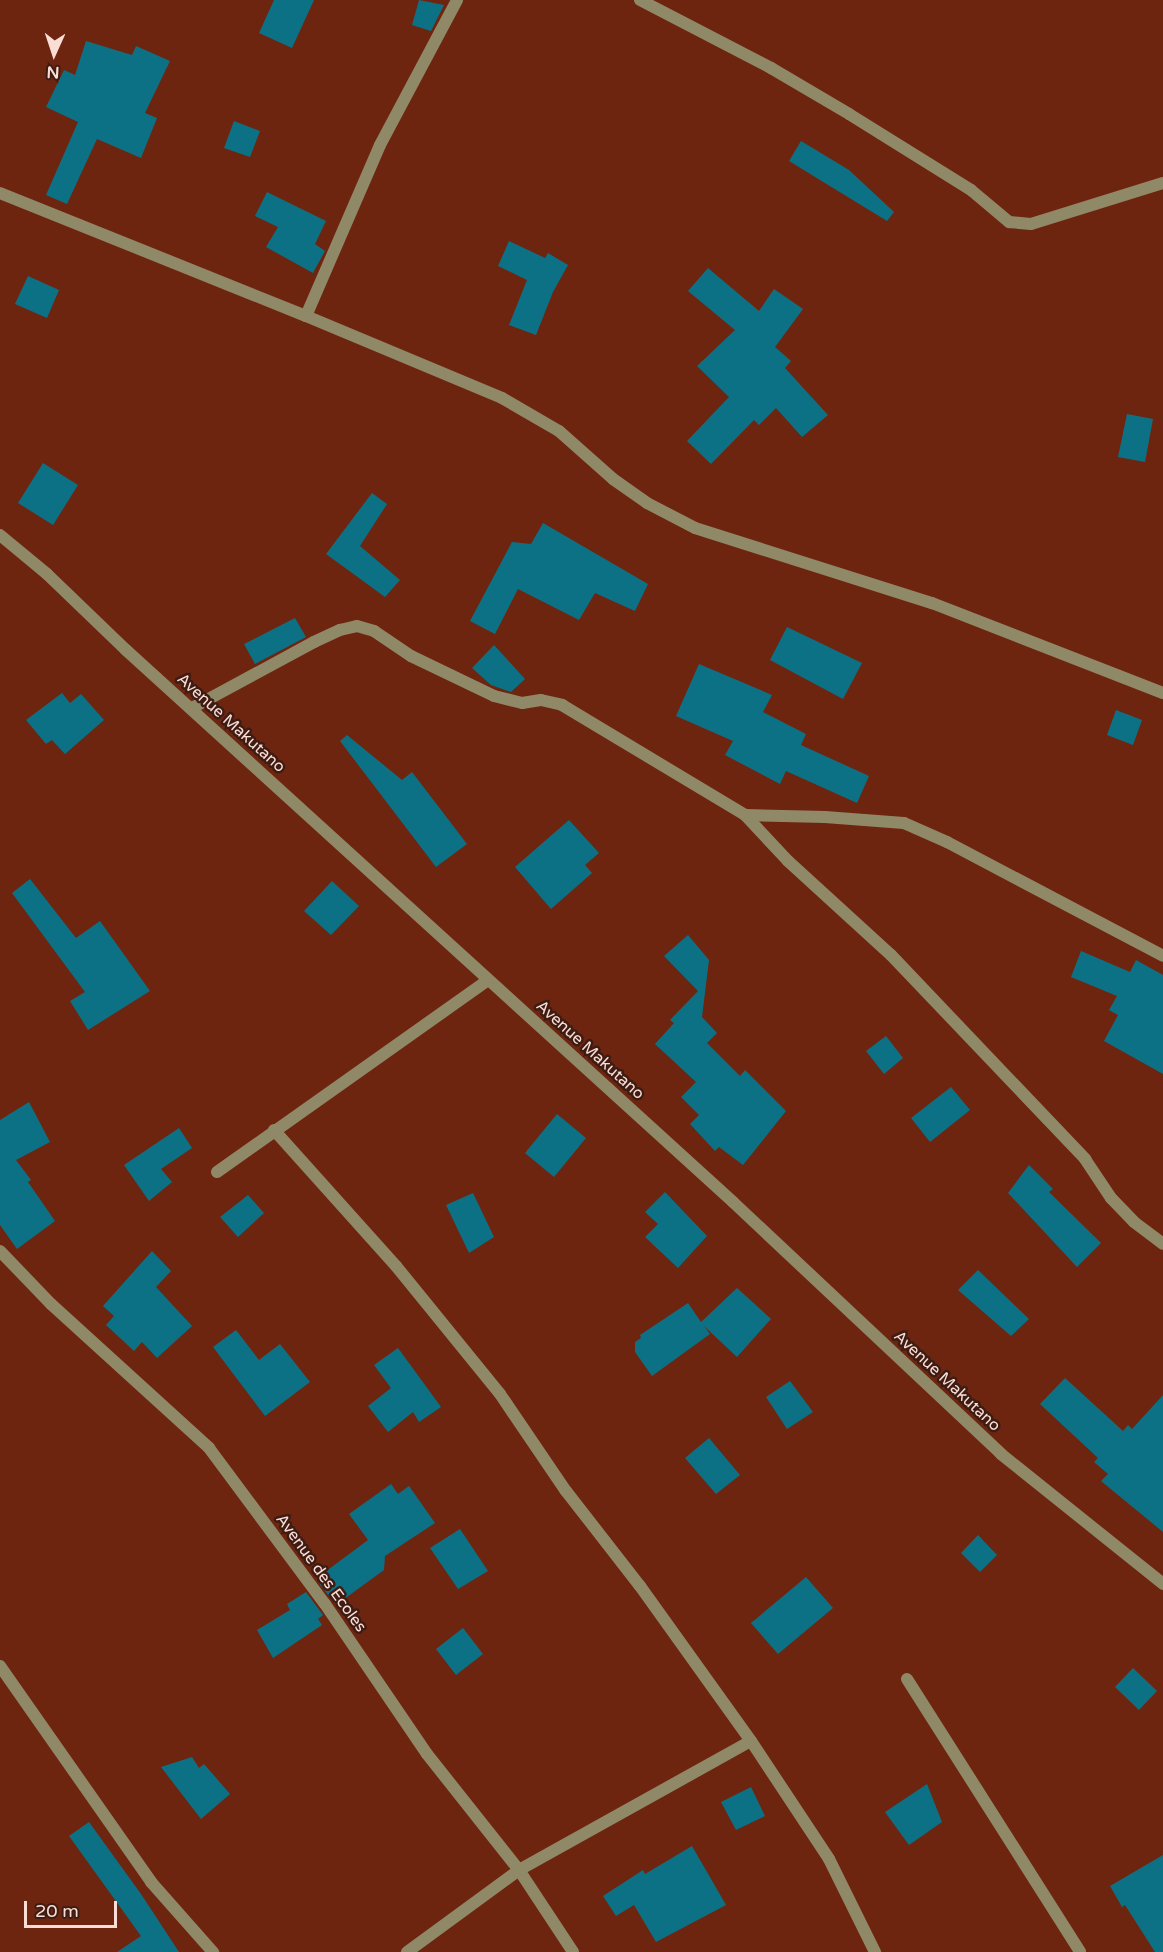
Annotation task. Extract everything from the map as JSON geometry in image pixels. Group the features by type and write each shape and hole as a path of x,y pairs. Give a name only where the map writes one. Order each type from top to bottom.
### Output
{"street":[{"path":"306,316 380,145 457,0"},
{"path":"640,0 771,68 849,114 971,190 1009,222 1031,224 1163,183"},
{"path":"0,193 306,316 502,398 559,431 613,479 648,503 695,528 932,603 1163,693"},
{"name":"Avenue Makutano","path":"0,535 47,574 126,651 192,708 733,1202 1000,1454 1163,1584"},
{"path":"192,708 314,642 340,630 357,626 374,632 411,656 494,696 522,703 541,700 562,705 745,814 788,861 891,955 1085,1159 1111,1198 1134,1222 1163,1244"},
{"path":"745,814 837,817 904,823 947,842 1163,956"},
{"path":"217,1172 488,980"},
{"path":"274,1130 396,1266 500,1394 566,1491 640,1586 751,1741 829,1859 875,1952"},
{"name":"Avenue des Ecoles","path":"0,1251 51,1304 209,1448 325,1604 427,1754 519,1870 573,1952"},
{"path":"0,1666 152,1882 213,1952"},
{"path":"907,1679 1080,1952"},
{"path":"407,1952 519,1870 751,1741"}],"building":[{"path":"274,0 314,0 292,48 259,33"},
{"path":"419,0 444,5 431,31 412,25"},
{"path":"86,41 132,55 136,46 170,61 145,113 157,118 141,158 97,139 67,204 46,195 78,122 46,107 64,70 75,75"},
{"path":"234,121 260,131 250,157 224,148"},
{"path":"801,141 849,170 894,212 887,221 789,161"},
{"path":"267,192 326,221 315,244 325,251 313,273 266,247 278,227 255,216"},
{"path":"509,241 545,258 548,253 568,265 553,292 536,335 509,325 527,280 498,266"},
{"path":"708,268 759,311 774,289 803,309 775,347 791,361 785,368 828,415 802,437 776,408 759,425 754,420 711,464 687,441 729,397 697,366 735,330 688,291"},
{"path":"28,276 59,290 47,318 15,304"},
{"path":"1127,414 1153,419 1145,462 1118,457"},
{"path":"43,463 78,485 53,525 18,503"},
{"path":"372,493 387,504 360,546 400,580 385,597 326,554"},
{"path":"543,523 648,584 635,611 595,593 579,620 518,589 495,634 470,621 512,542 531,544"},
{"path":"295,618 306,637 255,664 244,644"},
{"path":"787,627 862,663 843,699 770,660"},
{"path":"494,645 525,679 511,692 491,685 472,668"},
{"path":"699,664 772,695 763,712 806,734 801,745 869,776 857,803 786,771 780,784 725,755 733,741 676,716"},
{"path":"62,693 70,703 81,694 104,720 65,754 52,740 46,744 26,720"},
{"path":"1116,710 1142,720 1133,745 1107,735"},
{"path":"347,735 402,780 412,772 467,844 436,867 340,741"},
{"path":"569,820 599,853 585,865 592,873 551,909 515,867"},
{"path":"30,879 76,938 100,921 150,991 88,1030 70,1001 85,992 12,893"},
{"path":"332,881 359,906 331,935 304,911"},
{"path":"688,935 709,960 702,1017 717,1033 707,1043 740,1076 745,1070 786,1111 743,1165 719,1147 715,1151 690,1124 699,1115 681,1097 696,1082 655,1044 674,1023 670,1020 698,991 664,956"},
{"path":"1081,951 1130,972 1136,960 1163,975 1163,1074 1104,1041 1118,1015 1109,1010 1117,996 1071,977"},
{"path":"886,1036 903,1058 884,1074 866,1051"},
{"path":"951,1087 970,1110 930,1142 911,1118"},
{"path":"29,1102 50,1142 16,1160 31,1180 28,1182 55,1221 17,1249 0,1225 0,1120"},
{"path":"557,1114 586,1138 554,1177 525,1153"},
{"path":"179,1128 192,1148 161,1169 172,1182 149,1201 124,1165"},
{"path":"1029,1165 1053,1189 1049,1192 1101,1243 1077,1267 1008,1193"},
{"path":"665,1192 707,1236 678,1268 645,1237 658,1224 645,1212"},
{"path":"473,1193 494,1237 469,1253 446,1205"},
{"path":"248,1195 264,1213 238,1237 220,1217"},
{"path":"152,1251 171,1271 156,1287 192,1326 157,1358 142,1342 134,1351 106,1325 114,1316 103,1306"},
{"path":"978,1270 1029,1319 1011,1336 958,1290"},
{"path":"737,1288 771,1319 737,1357 704,1326 710,1334 652,1376 635,1352 635,1342 641,1338 640,1335 688,1303 701,1322"},
{"path":"236,1330 259,1360 280,1344 310,1382 265,1416 213,1347"},
{"path":"398,1348 441,1407 419,1422 413,1412 388,1432 368,1406 391,1388 374,1365"},
{"path":"1065,1378 1123,1431 1128,1425 1132,1429 1163,1395 1163,1532 1101,1481 1108,1474 1094,1462 1098,1458 1040,1404"},
{"path":"790,1381 813,1412 787,1429 766,1397"},
{"path":"709,1438 740,1475 716,1494 685,1458"},
{"path":"391,1484 398,1494 409,1486 435,1523 385,1556 384,1570 336,1605 319,1583 329,1577 325,1572 368,1540 349,1514"},
{"path":"460,1529 488,1571 458,1589 430,1548"},
{"path":"978,1535 997,1555 980,1572 961,1553"},
{"path":"806,1577 833,1608 778,1654 751,1623"},
{"path":"306,1592 323,1615 318,1619 322,1625 273,1658 257,1630 290,1610 287,1604"},
{"path":"463,1628 483,1654 456,1675 436,1649"},
{"path":"1133,1668 1157,1691 1139,1710 1115,1687"},
{"path":"192,1757 199,1768 204,1764 230,1794 201,1819 161,1767"},
{"path":"927,1784 942,1822 909,1845 885,1812"},
{"path":"751,1787 765,1816 736,1830 721,1802"},
{"path":"89,1822 179,1952 117,1952 141,1936 69,1836"},
{"path":"692,1846 726,1905 656,1942 634,1905 616,1916 603,1896 643,1870 645,1874"},
{"path":"1163,1855 1163,1952 1155,1952 1125,1905 1122,1907 1110,1886"}]}
